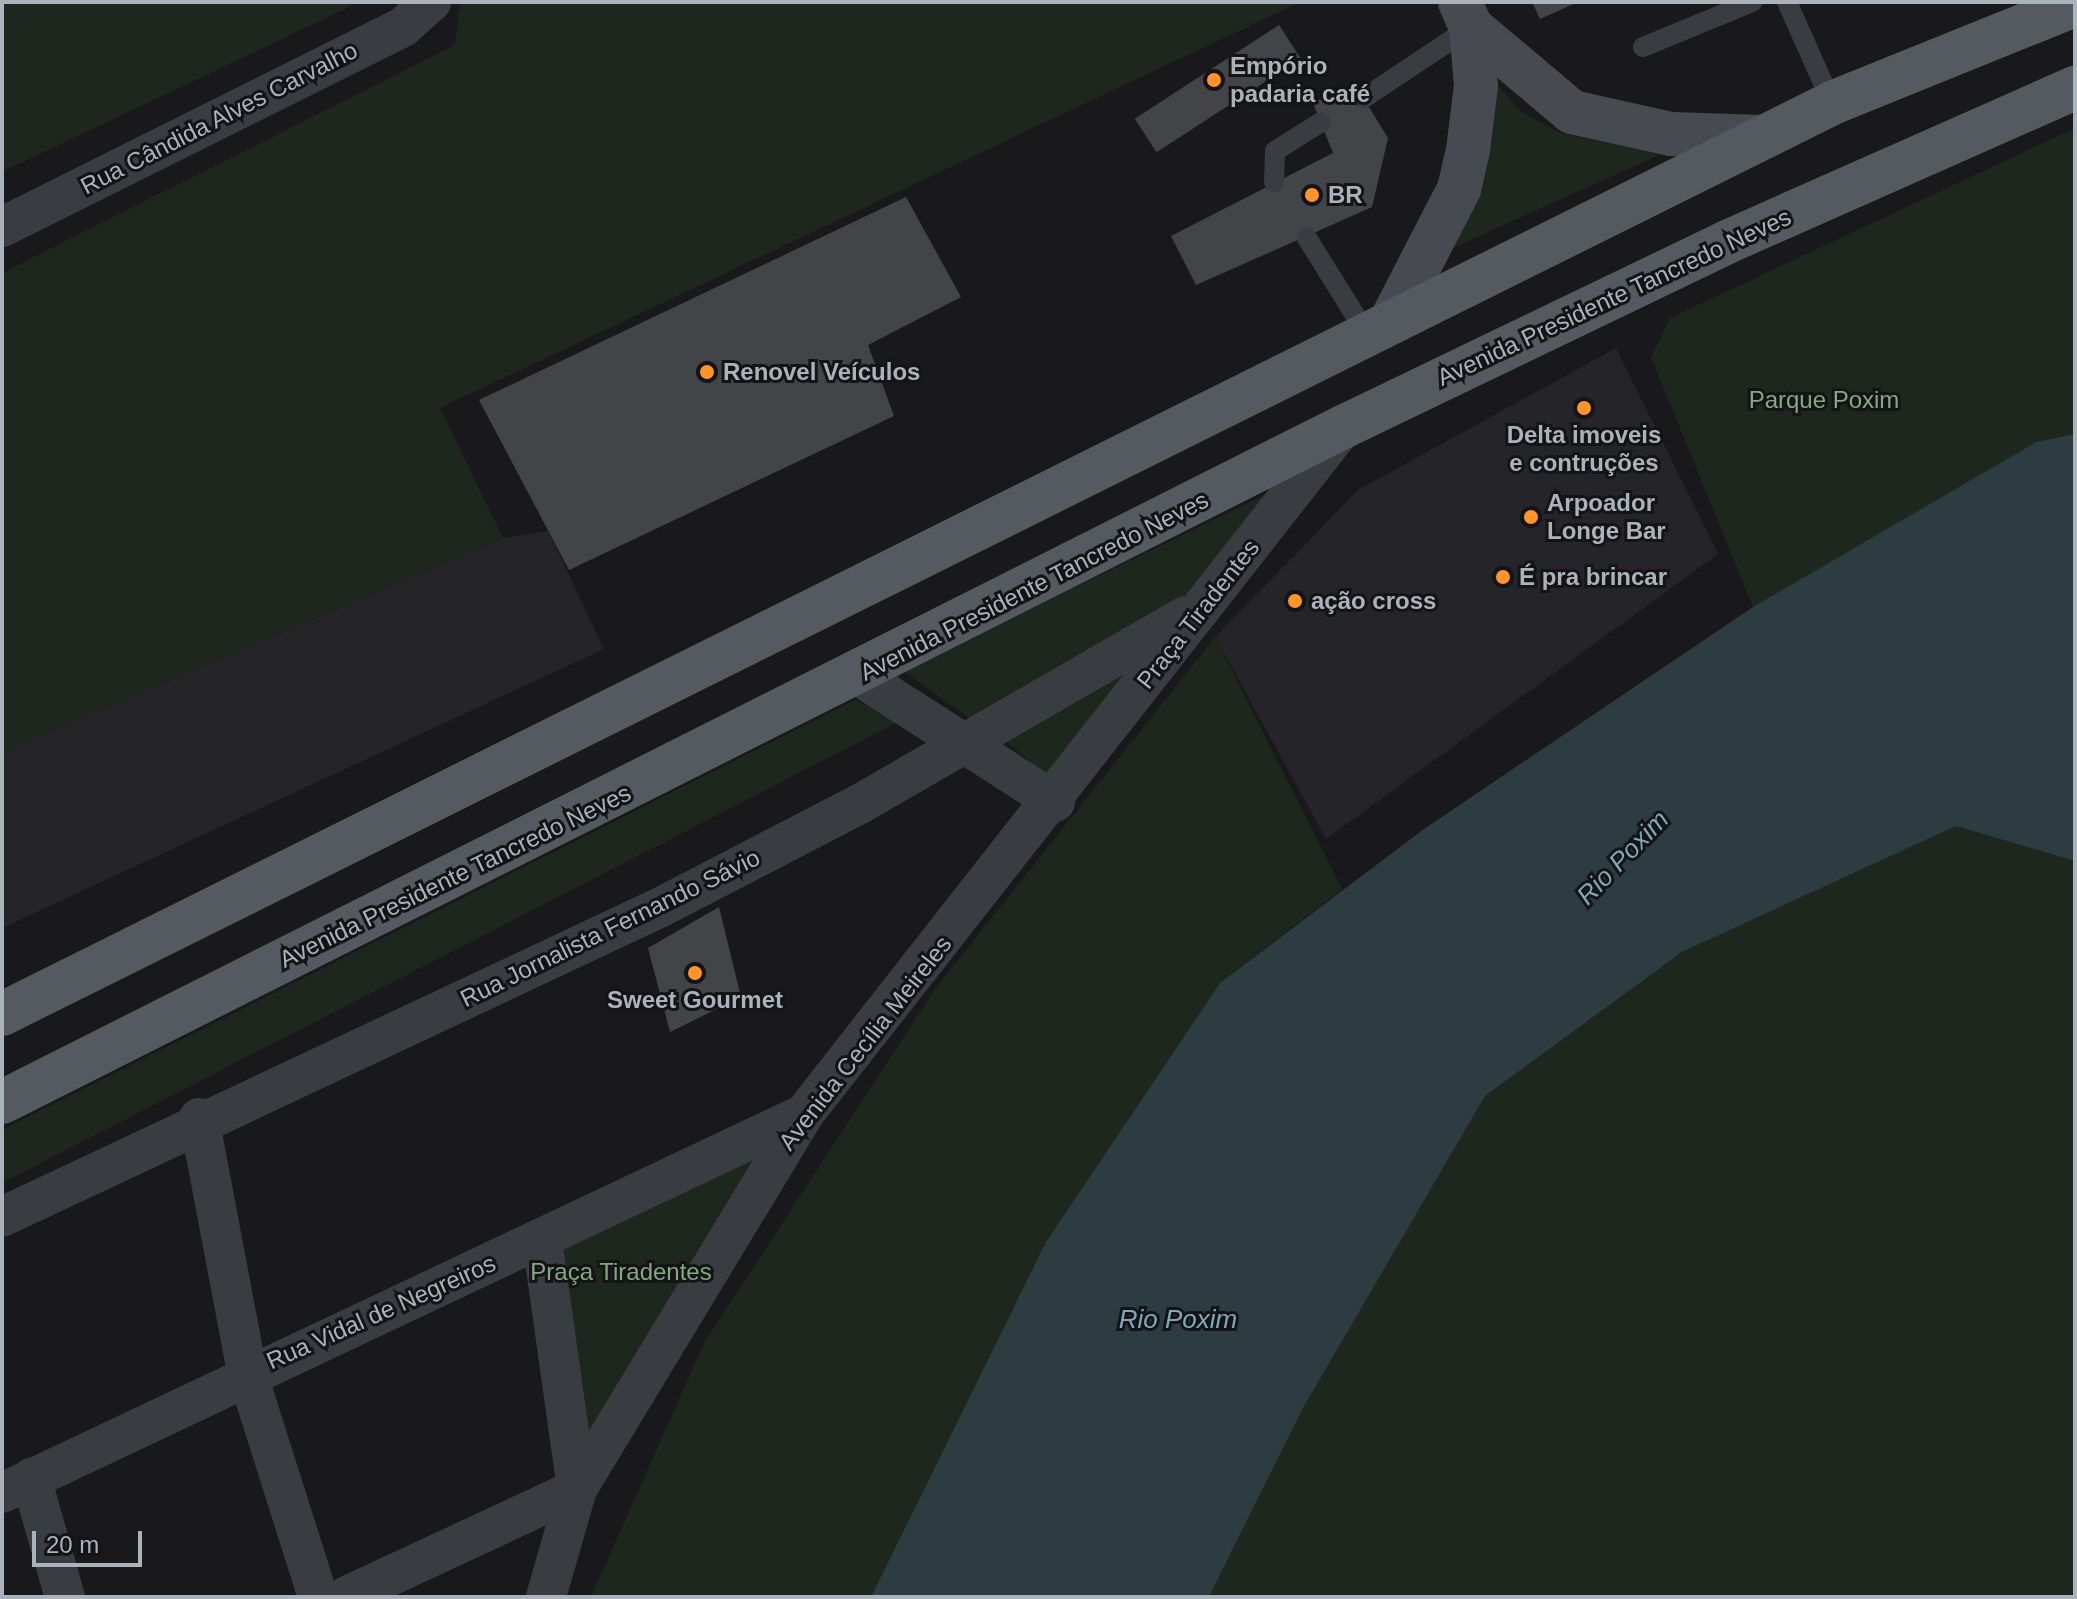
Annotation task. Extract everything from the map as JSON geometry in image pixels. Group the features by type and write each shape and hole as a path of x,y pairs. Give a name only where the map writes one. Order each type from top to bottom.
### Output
{"main road":[{"path":"2,1014 1379,324 1832,103 2075,5"},
{"name":"Avenida Presidente Tancredo Neves","path":"2,1102 859,676 1343,427 1755,229 2075,88"}],"street":[{"name":"Rua Cândida Alves Carvalho","path":"2,227 403,27 431,2"},
{"path":"1466,14 1572,112 1671,134 1763,137"},
{"path":"1379,324 1459,189 1476,86 1466,14"},
{"name":"Praça Tiradentes","path":"1055,802 1343,427"},
{"name":"Rua Jornalista Fernando Sávio","path":"2,1217 199,1118 661,907 970,741 1202,607"},
{"path":"859,676 970,741 1055,802"},
{"name":"Avenida Cecília Meireles","path":"546,1597 577,1489 804,1114 1055,802"},
{"name":"Rua Vidal de Negreiros","path":"17,1486 247,1373 542,1239 804,1114"},
{"path":"199,1118 247,1373 318,1597"},
{"path":"345,1597 577,1489 542,1239"},
{"path":"17,1486 65,1597"}],"lane":[{"path":"1643,47 1752,2"},
{"path":"1787,2 1832,103"},
{"path":"1364,98 1466,14"},
{"path":"1274,182 1275,151 1321,122"},
{"path":"1307,238 1379,324"}],"shaded area":[{"path":"1616,348 1718,554 1326,839 1215,637 1358,490"},
{"path":"548,531 604,649 2,928 2,752 503,538"}],"green space":[{"path":"2,2 360,2 2,172"},
{"path":"460,2 1300,2 440,408 503,538 2,752 2,273 455,45"},
{"path":"1488,73 1520,111 1561,133 1664,153 1439,254"},
{"name":"Parque Poxim","path":"2075,128 2075,434 2036,442 1753,607 1651,357 1670,318"},
{"path":"1271,492 1197,588 976,723 903,671"},
{"path":"1215,637 1342,889 1220,983 1046,1242 871,1597 591,1597 704,1343 935,989"},
{"path":"1158,638 1049,778 1006,741"},
{"path":"855,700 900,721 2,1183 2,1130"},
{"path":"1956,826 2075,861 2075,1597 1209,1597 1303,1408 1485,1096 1682,952"},
{"name":"Praça Tiradentes","path":"787,1108 588,1439 555,1242"}],"water":[{"name":"Rio Poxim","path":"2075,434 2075,861 1956,826 1682,952 1485,1096 1303,1408 1209,1597 871,1597 1046,1242 1220,983 1424,829 1753,607 2036,442"}],"building":[{"path":"1532,2 1578,2 1540,19"},
{"name":"Empório padaria café","path":"1279,25 1301,59 1157,152 1135,119"},
{"name":"BR","path":"1354,83 1388,138 1372,207 1196,285 1171,236 1333,153 1313,103"},
{"name":"Renovel Veículos","path":"906,197 961,297 868,345 894,416 569,570 479,400"},
{"name":"Sweet Gourmet","path":"719,907 741,997 670,1032 648,948"}],"place":[{"name":"Empório padaria café","path":"1214,80"},
{"name":"BR","path":"1312,195"},
{"name":"Renovel Veículos","path":"707,372"},
{"name":"Delta imoveis e contruções","path":"1584,408"},
{"name":"Arpoador Longe Bar","path":"1531,517"},
{"name":"É pra brincar","path":"1503,577"},
{"name":"ação cross","path":"1295,601"},
{"name":"Sweet Gourmet","path":"695,973"}]}
